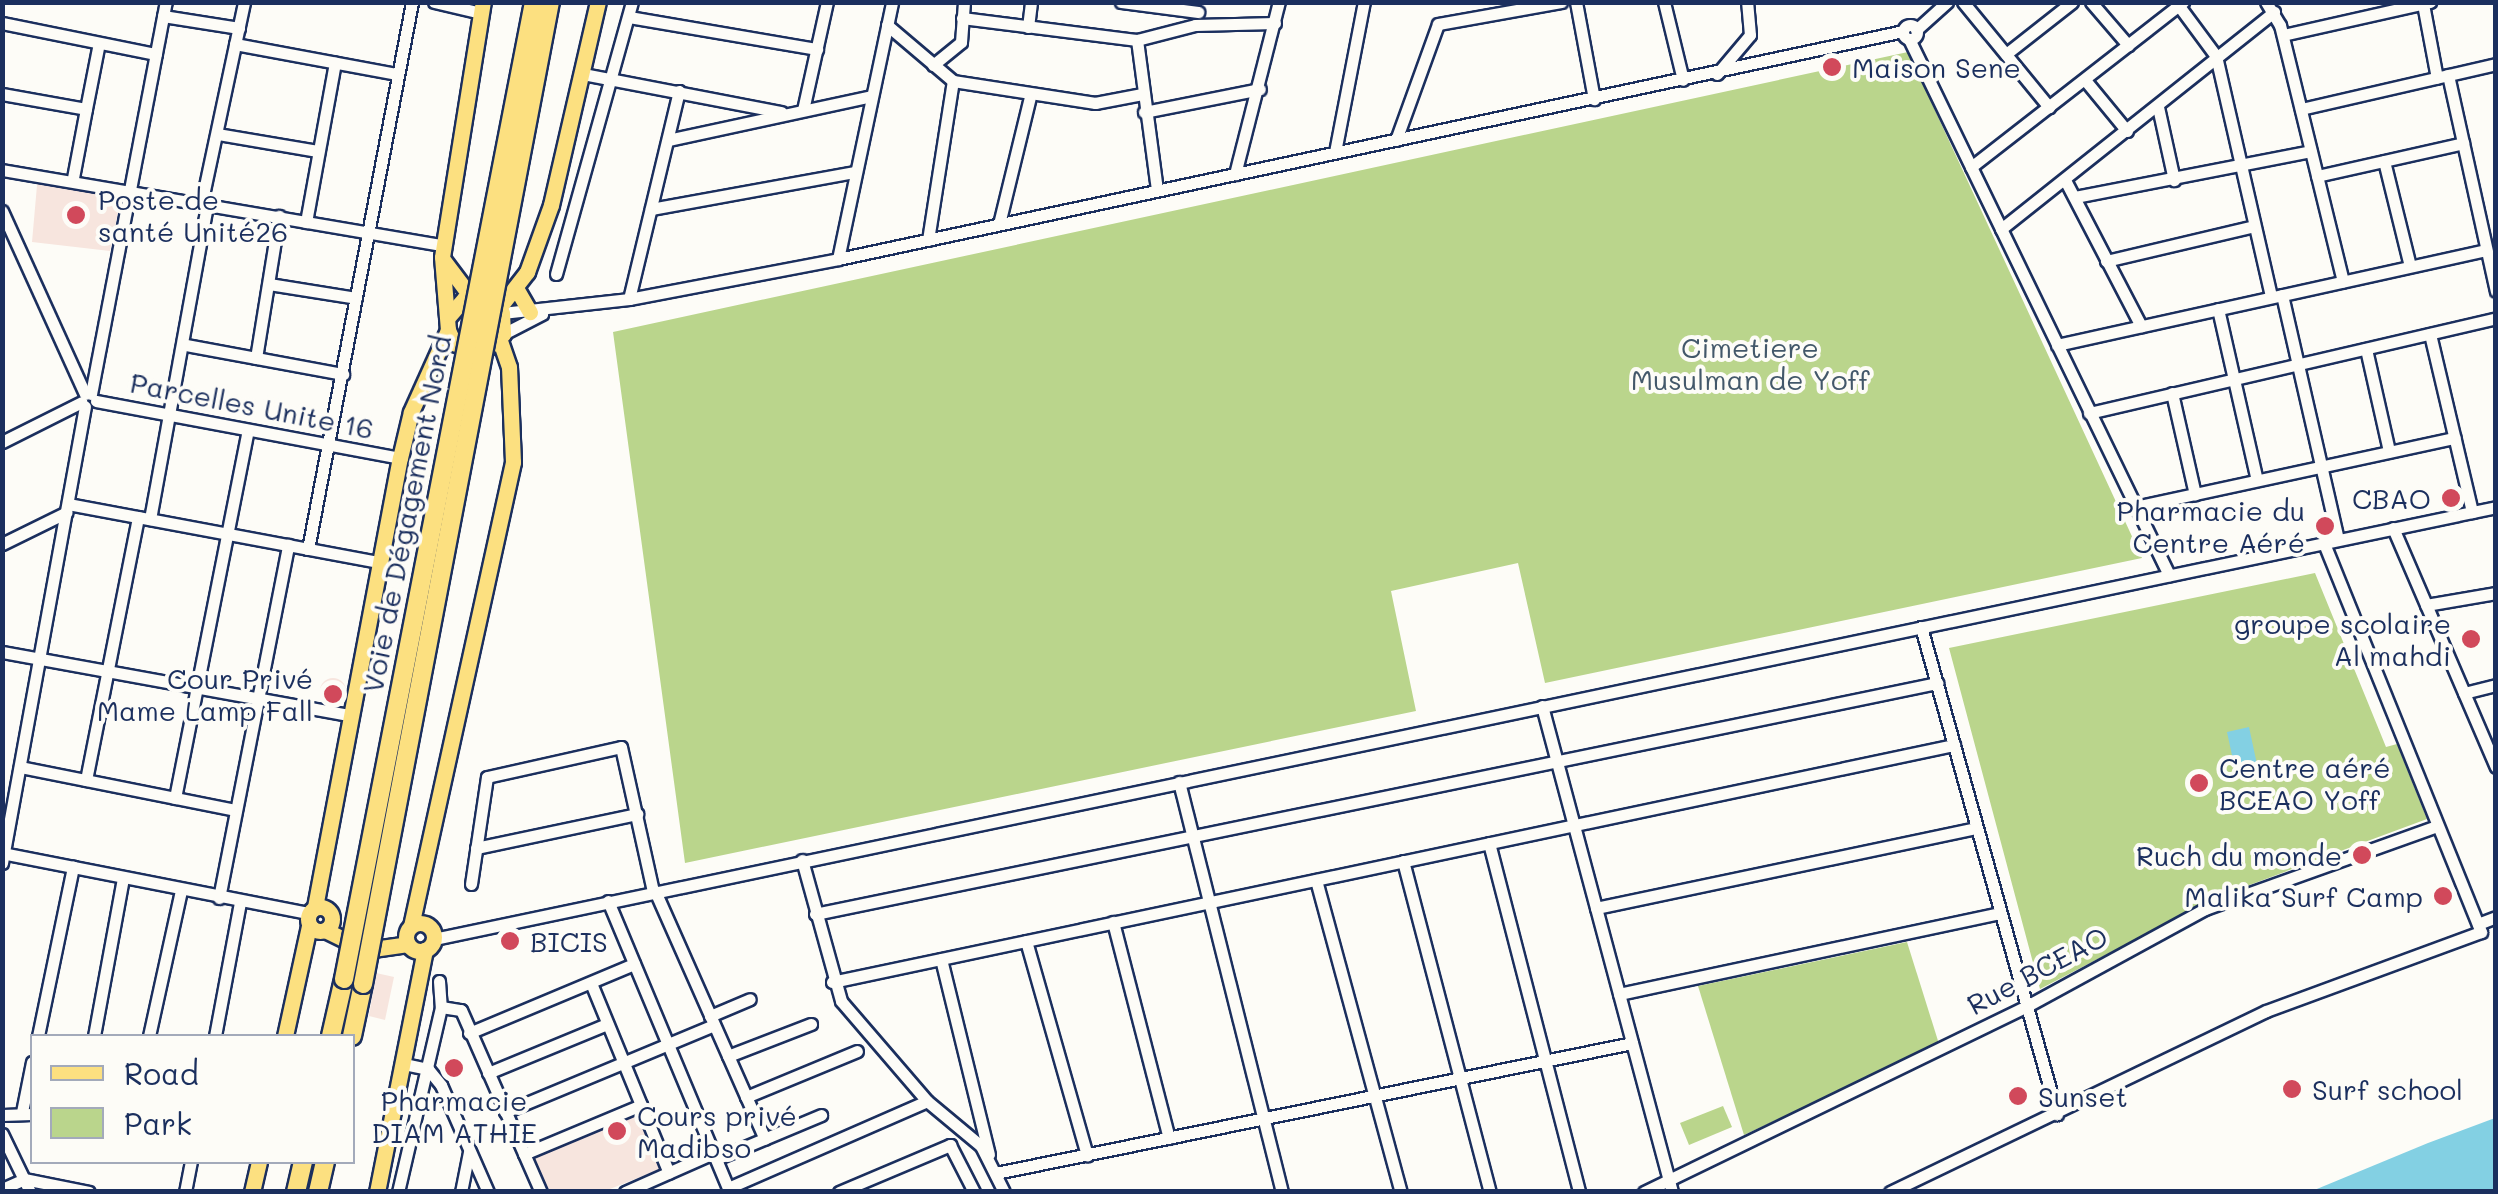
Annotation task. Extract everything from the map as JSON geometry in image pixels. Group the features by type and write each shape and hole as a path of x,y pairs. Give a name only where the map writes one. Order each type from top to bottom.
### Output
{"highway":[{"name":"Voie de Dégagement Nord","path":"331,1034 534,2"},
{"name":"Voie de Dégagement Nord","path":"352,1034 550,2"},
{"path":"296,1192 303,1164"},
{"path":"318,1192 325,1164"}],"main road":[{"path":"285,1034 303,951 320,920 347,716 400,458 449,323 516,288 527,272 583,74 598,2"},
{"path":"460,348 449,323 441,251 482,8"},
{"path":"377,1192 404,1064 418,972 424,846 502,532 513,462 508,386 489,304 441,251"},
{"path":"489,304 527,272"},
{"path":"516,288 538,312"},
{"path":"426,378 460,348 497,342"},
{"path":"320,920 367,942 422,936"},
{"path":"252,1192 258,1164"}],"street":[{"path":"166,2 3,856 73,867 320,920"},
{"path":"86,780 186,345 205,200 244,2"},
{"path":"308,549 412,2"},
{"path":"556,274 632,2"},
{"path":"803,110 827,2"},
{"path":"838,259 892,2"},
{"path":"933,65 961,42 964,2"},
{"path":"1028,28 1031,2"},
{"path":"1122,2 1275,23"},
{"path":"1236,174 1279,2"},
{"path":"1335,152 1364,2"},
{"path":"1396,140 1438,24 1561,2"},
{"path":"1576,2 1594,98"},
{"path":"1664,2 1683,80"},
{"path":"1718,74 1750,35 1748,2"},
{"path":"489,304 538,312 838,259 1884,37 1911,35 1929,12 1947,2"},
{"path":"1964,2 2048,107"},
{"path":"2006,54 2072,2"},
{"path":"2091,2 2128,45"},
{"path":"438,3 482,8"},
{"path":"1972,167 2179,4 2216,56 2254,226 2298,364 2338,540"},
{"path":"2283,35 2382,7 2426,4 2463,143 2496,291"},
{"path":"2001,229 2158,106 2270,7 2283,35 2343,281"},
{"path":"962,18 1136,40 1197,13"},
{"path":"163,16 238,28"},
{"path":"629,17 817,49"},
{"path":"2,23 156,54"},
{"path":"887,25 953,81 1030,97 1096,102 1142,94"},
{"path":"1911,35 2169,575"},
{"path":"1136,40 1157,190"},
{"path":"73,178 99,43"},
{"path":"236,44 397,74"},
{"path":"306,222 334,62"},
{"path":"2301,109 2496,64"},
{"path":"583,74 785,114"},
{"path":"2084,80 2127,131"},
{"path":"928,240 953,81"},
{"path":"1144,112 1260,89"},
{"path":"628,299 679,91"},
{"path":"2,94 86,109"},
{"path":"668,140 871,96"},
{"path":"999,224 1030,97"},
{"path":"2158,106 2174,180"},
{"path":"218,134 317,152"},
{"path":"2317,176 2463,143"},
{"path":"2075,197 2310,151"},
{"path":"2384,161 2410,266"},
{"path":"2,170 205,200 441,251"},
{"path":"651,210 854,172"},
{"path":"2065,180 2141,326"},
{"path":"2,211 88,400"},
{"path":"256,358 279,216"},
{"path":"2106,261 2254,226"},
{"path":"2057,345 2410,266 2490,257"},
{"path":"269,284 356,298"},
{"path":"2218,309 2257,480"},
{"path":"497,342 538,312"},
{"path":"2089,412 2496,318"},
{"path":"2430,334 2472,512"},
{"path":"186,345 343,374"},
{"path":"2366,349 2389,451"},
{"path":"2172,393 2195,494"},
{"path":"2,442 88,400"},
{"name":"Parcelles Unite 16","path":"88,400 400,458"},
{"path":"175,798 200,689 248,430"},
{"path":"2135,507 2455,438"},
{"path":"422,936 608,901 2496,507"},
{"path":"2,544 68,508 144,518 378,562"},
{"path":"2393,528 2496,767"},
{"path":"1890,1192 2266,1011 2481,932 2324,543"},
{"path":"219,898 288,545"},
{"path":"2426,606 2496,593"},
{"path":"1921,627 2057,1114"},
{"path":"2,652 347,716"},
{"path":"815,914 1937,683"},
{"path":"2464,693 2496,685"},
{"path":"1542,706 1670,1185"},
{"path":"832,982 1954,745"},
{"path":"470,884 481,788 497,773 621,747 654,891 765,1139"},
{"path":"20,767 236,810"},
{"path":"1179,782 1282,1192"},
{"path":"476,848 637,814"},
{"name":"Rue BCEAO","path":"1644,1192 1670,1185 2027,1006 2204,909 2437,826"},
{"path":"1596,908 1977,828"},
{"path":"1489,843 1579,1192"},
{"path":"802,860 832,982 841,1001 927,1101 980,1146 1004,1192"},
{"path":"1404,861 1490,1192"},
{"path":"38,1034 73,867"},
{"path":"94,1034 123,878"},
{"path":"1316,880 1401,1192"},
{"path":"149,1034 181,890"},
{"path":"608,901 729,1190 927,1101"},
{"path":"215,1034 240,902"},
{"path":"1619,994 2001,913"},
{"path":"2478,924 2496,916"},
{"path":"1113,922 1169,1138"},
{"path":"1026,941 1087,1155"},
{"path":"941,959 994,1170"},
{"path":"470,1033 634,964"},
{"path":"398,1192 441,1007 439,980"},
{"path":"591,982 669,1172"},
{"path":"505,1112 668,1044 750,999"},
{"path":"441,1007 462,1010 541,1192"},
{"path":"488,1073 608,1024"},
{"path":"728,1056 811,1024"},
{"path":"994,1170 1087,1155 1632,1043"},
{"path":"746,1097 857,1051"},
{"path":"404,1064 428,1068"},
{"path":"14,1111 30,1067"},
{"path":"428,1068 488,1192"},
{"path":"524,1154 641,1105"},
{"path":"625,1192 821,1115"},
{"path":"2,1134 27,1185"},
{"path":"839,1192 950,1145 971,1191"},
{"path":"461,1192 470,1150"},
{"path":"185,1192 191,1164"},
{"path":"2,1189 27,1185 89,1192"}],"shaded area":[{"name":"Poste de santé Unité26","path":"38,174 123,188 110,251 32,242"},
{"name":"Cour Privé Mame Lamp Fall","path":"333,678 342,682 346,691 342,700 333,704 324,700 320,691 324,682"},
{"path":"376,973 394,977 385,1020 369,1016"},
{"name":"Cours privé Madibso","path":"640,1109 663,1168 605,1191 549,1191 532,1152"}],"green space":[{"name":"Cimetiere Musulman de Yoff","path":"1908,52 2142,558 1545,683 1518,563 1391,591 1416,711 685,863 613,332"},
{"name":"Centre aéré BCEAO Yoff","path":"2315,573 2386,747 2397,744 2427,819 2217,897 2040,989 1949,648"},
{"path":"1907,942 1939,1044 1744,1135 1698,986"},
{"path":"1723,1106 1732,1127 1689,1145 1680,1123"}],"water":[{"path":"2249,727 2258,769 2236,774 2227,732"},
{"path":"2495,1118 2495,1191 2312,1191 2428,1143"}],"place":[{"name":"Maison Sene","path":"1832,67"},
{"name":"Poste de santé Unité26","path":"76,215"},
{"name":"CBAO","path":"2451,498"},
{"name":"Pharmacie du Centre Aéré","path":"2325,526"},
{"name":"groupe scolaire Al mahdi","path":"2471,639"},
{"name":"Cour Privé Mame Lamp Fall","path":"333,694"},
{"name":"Centre aéré BCEAO Yoff","path":"2199,783"},
{"name":"Ruch du monde","path":"2362,855"},
{"name":"Malika Surf Camp","path":"2443,896"},
{"name":"BICIS","path":"510,941"},
{"name":"Pharmacie DIAM ATHIE","path":"454,1068"},
{"name":"Surf school","path":"2292,1089"},
{"name":"Sunset","path":"2018,1096"},
{"name":"Cours privé Madibso","path":"617,1131"}]}
